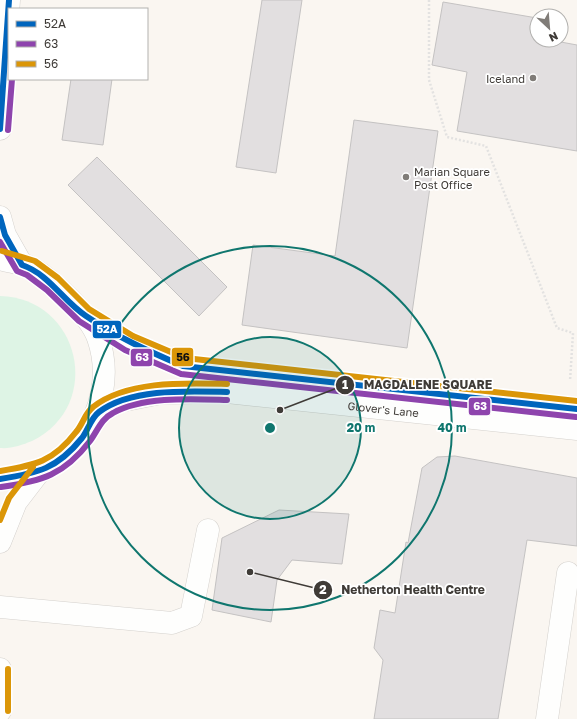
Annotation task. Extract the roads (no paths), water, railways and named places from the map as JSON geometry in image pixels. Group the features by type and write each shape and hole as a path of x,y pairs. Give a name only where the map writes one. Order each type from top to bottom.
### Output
{"street":[{"path":"0,129 8,14"},
{"path":"0,218 5,235 22,265"},
{"path":"0,259 31,268 72,301 84,315 98,337 104,366 102,393 97,413 88,431 70,451 39,472 16,502 0,542"},
{"name":"Glover's Lane","path":"84,315 129,343 183,366 572,409"},
{"name":"Glover's Lane","path":"97,413 116,402 161,393 227,392 577,429"},
{"path":"0,479 39,472"},
{"path":"0,607 172,623 191,616 208,530"},
{"path":"547,719 568,573"},
{"path":"0,670 0,711"}],"place":[{"name":"Iceland","path":"533,78"},
{"name":"Marian Square Post Office","path":"406,177"},
{"name":"MAGDALENE SQUARE","path":"280,410"},
{"name":"Netherton Health Centre","path":"250,572"}]}
